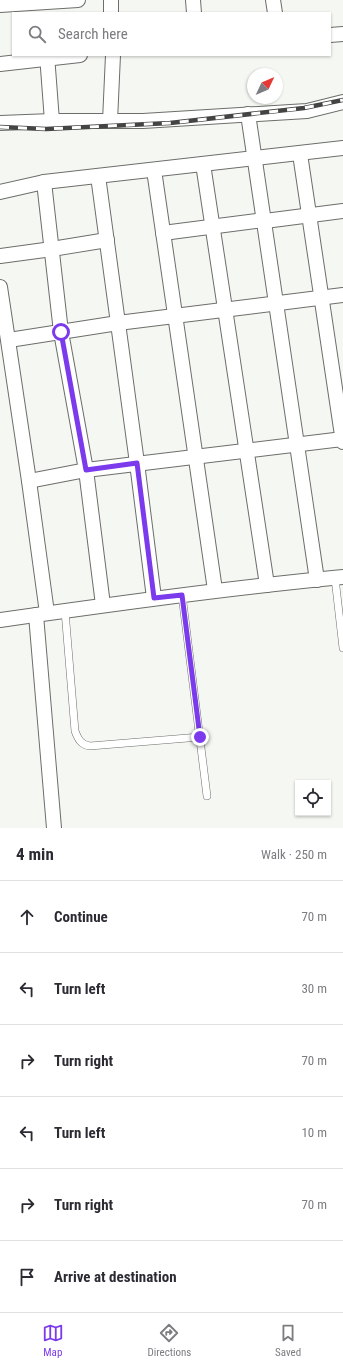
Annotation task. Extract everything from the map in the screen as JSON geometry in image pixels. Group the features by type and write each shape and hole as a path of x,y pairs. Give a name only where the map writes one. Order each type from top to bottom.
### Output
{"street":[{"path":"0,5 42,5 78,0"},
{"path":"111,0 112,12"},
{"path":"193,0 194,12"},
{"path":"274,0 275,12"},
{"path":"331,35 343,34"},
{"path":"0,64 64,56"},
{"path":"110,121 113,56"},
{"path":"47,57 52,121"},
{"path":"0,123 52,121 143,121 307,111 343,102"},
{"path":"248,114 317,580"},
{"path":"0,192 44,182 343,148"},
{"path":"29,481 86,470 137,463 343,440 300,154"},
{"path":"203,164 267,585"},
{"path":"154,170 215,590"},
{"path":"98,176 154,598"},
{"path":"44,182 61,332 86,470 103,605"},
{"path":"164,234 213,226 343,211"},
{"path":"0,256 107,240"},
{"path":"0,287 29,481 41,614 54,828"},
{"path":"8,340 118,323 343,295"},
{"path":"0,620 215,590 339,578"}],"lane":[{"path":"339,578 343,648"},
{"path":"182,595 207,796"},
{"path":"65,611 76,731 82,744 90,746 200,737"}],"railway":[{"path":"0,127 46,129 170,123 304,108 343,100"}],"route":[{"path":"61,332 86,470 137,463 154,598 182,595 200,737"}]}
